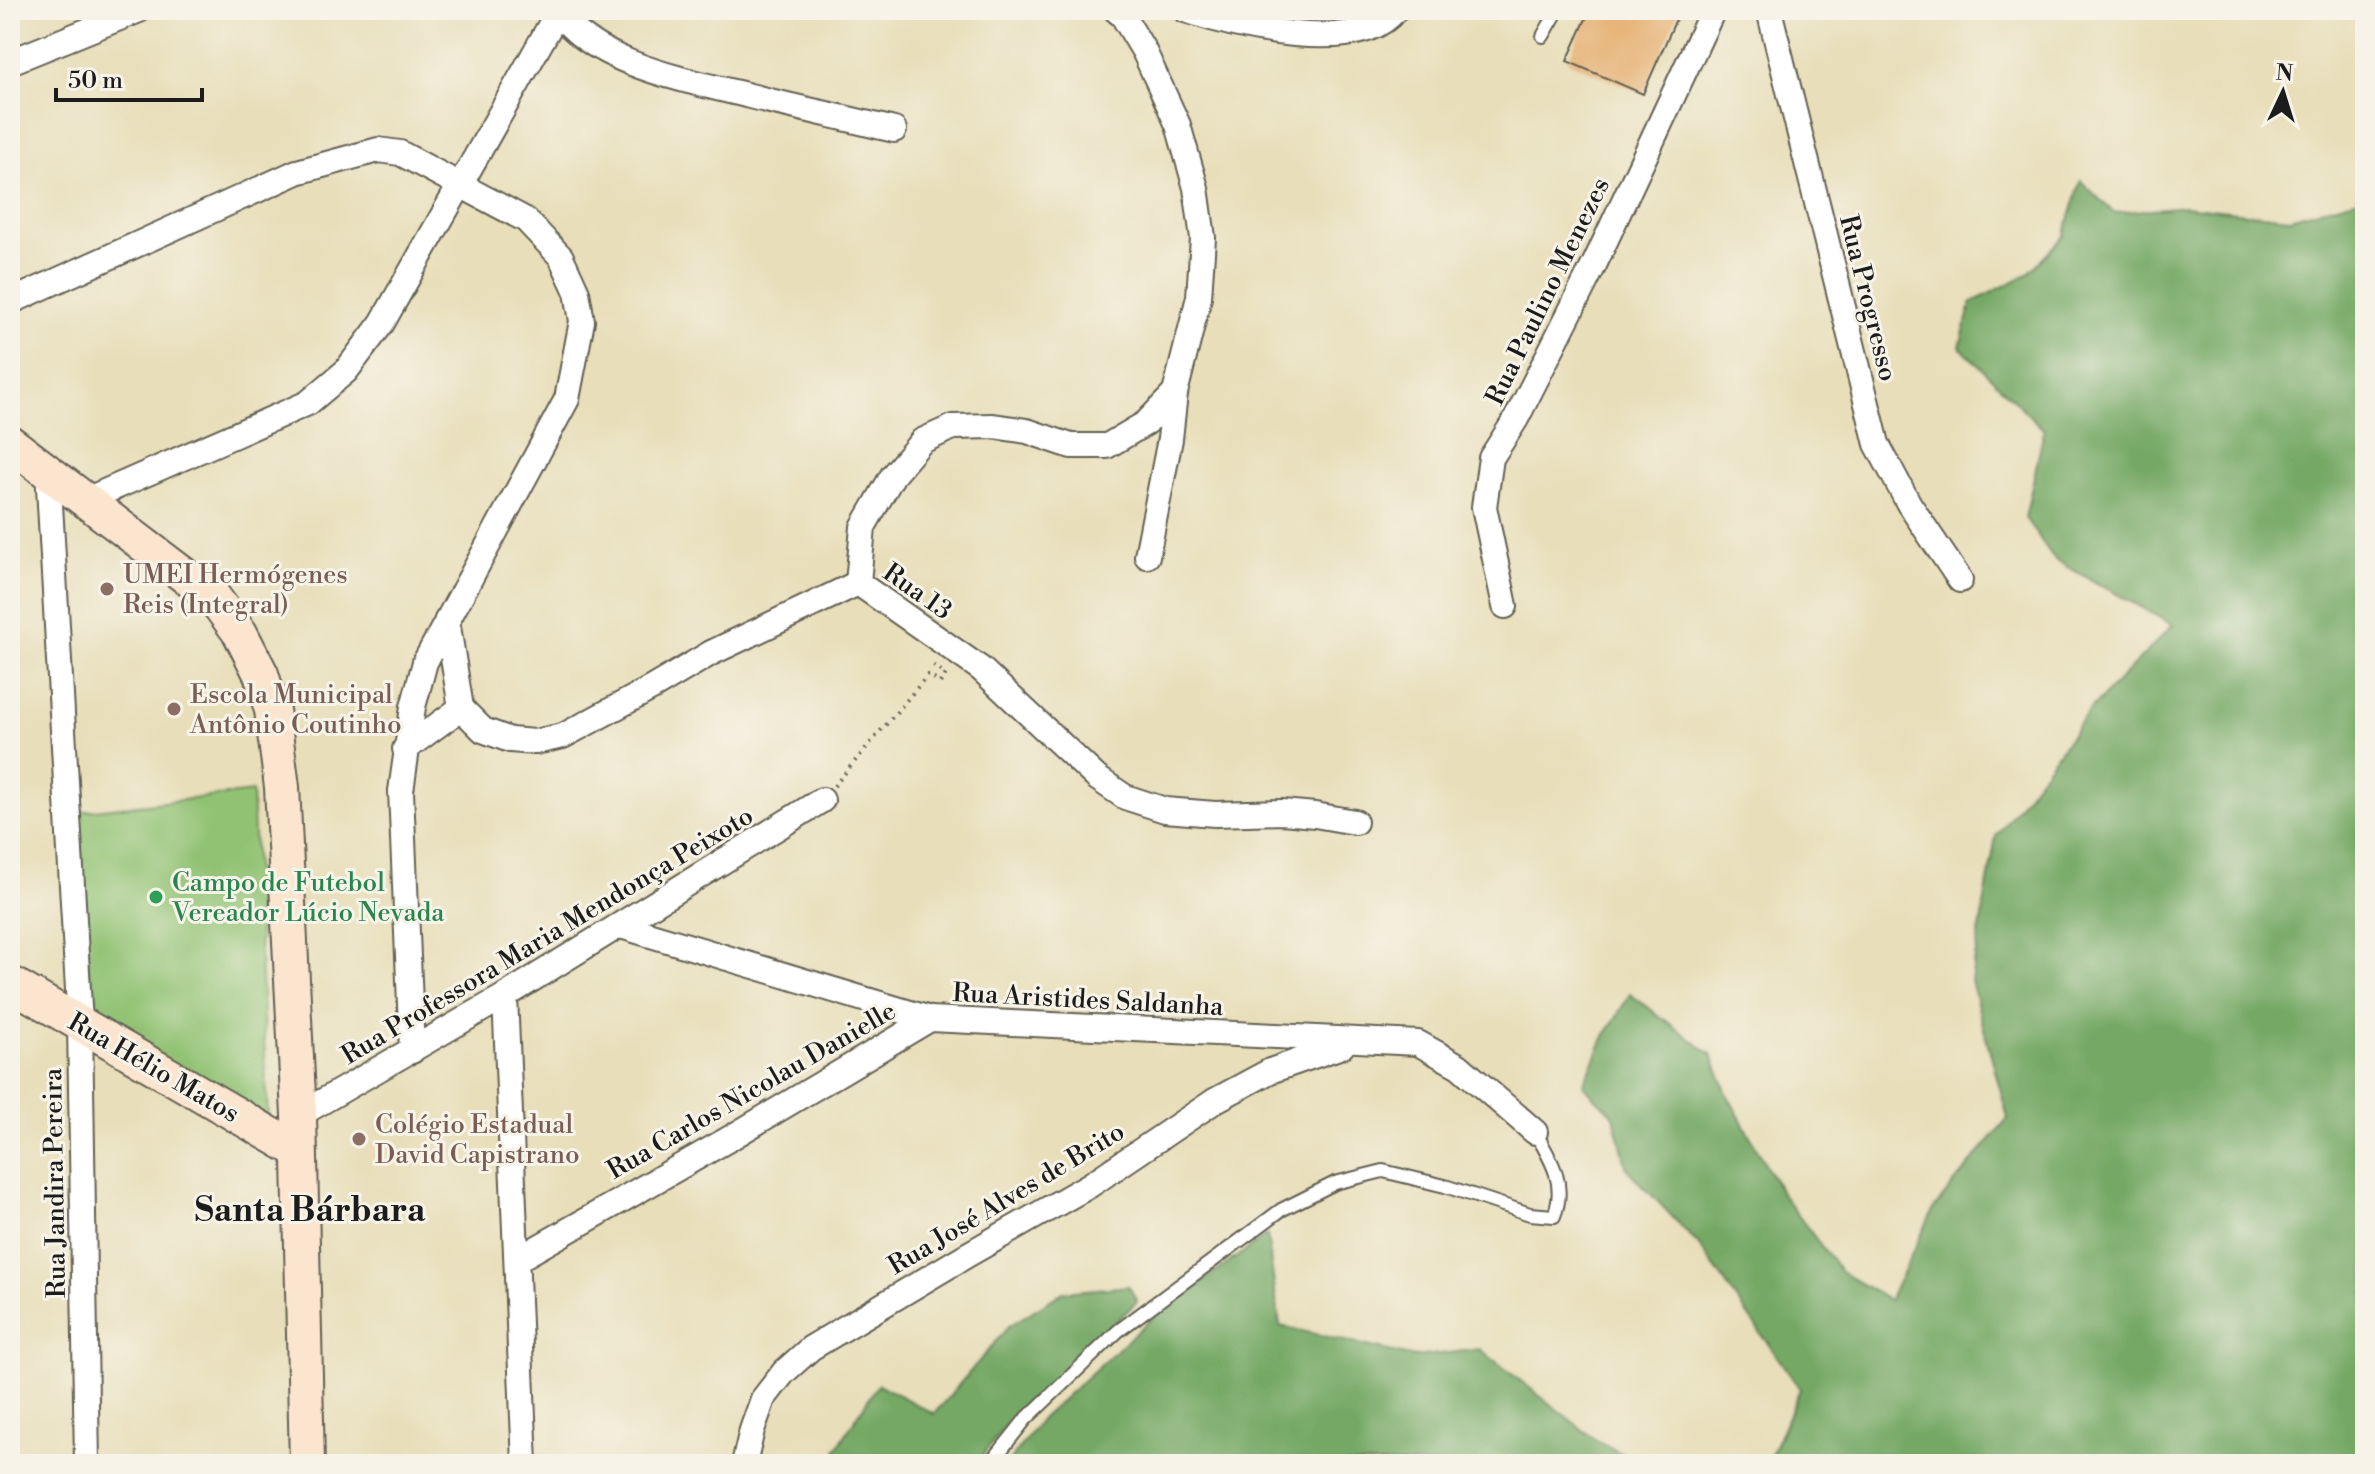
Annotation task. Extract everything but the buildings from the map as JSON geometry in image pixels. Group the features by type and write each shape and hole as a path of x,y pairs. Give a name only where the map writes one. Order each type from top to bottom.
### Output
{"street":[{"path":"10,62 139,10"},
{"path":"1116,10 1144,51 1178,125 1198,201 1203,238 1199,297 1175,393 1170,439 1147,556"},
{"path":"1185,10 1271,33 1321,34 1361,32 1395,10"},
{"name":"Rua Paulino Menezes","path":"1505,606 1484,507 1491,458 1516,419 1594,265 1713,10"},
{"name":"Rua Progresso","path":"1769,10 1877,444 1909,504 1960,580"},
{"path":"86,500 308,403 346,371 382,323 558,11 577,33 614,55 664,74 894,130"},
{"path":"10,302 297,172 346,157 389,150 461,184 526,220 561,257 577,292 582,321 567,399 425,662 405,749 401,791 412,1051"},
{"path":"858,583 863,527 893,475 922,441 953,427 993,426 1027,431 1071,446 1107,446 1146,423 1175,393"},
{"path":"10,443 214,598 240,633 261,674 272,710 282,787 299,1115 307,1464"},
{"name":"Rua Jandira Pereira","path":"48,470 80,1024 87,1464"},
{"name":"Rua 13","path":"461,708 483,730 510,740 535,742 563,736 711,653 858,583 981,669 1097,778 1125,797 1165,810 1215,814 1282,812 1355,822"},
{"path":"405,749 461,708 447,620"},
{"name":"Rua Professora Maria Mendonça Peixoto","path":"299,1115 505,996 822,800"},
{"name":"Rua Aristides Saldanha","path":"621,926 930,1019 1418,1043 1459,1066 1535,1132"},
{"name":"Rua Hélio Matos","path":"10,983 299,1151"},
{"path":"505,996 525,1464"},
{"name":"Rua Carlos Nicolau Danielle","path":"518,1259 930,1019"},
{"name":"Rua José Alves de Brito","path":"744,1464 763,1399 784,1372 811,1348 1090,1185 1216,1100 1270,1071 1356,1041"}],"lane":[{"path":"1543,36 1558,10"},
{"path":"990,1464 1025,1420 1118,1331 1281,1210 1335,1183 1383,1171 1445,1186 1530,1214 1554,1216 1559,1203 1559,1185 1552,1161 1535,1132"}],"path":[{"path":"822,800 928,675 940,683 946,674 932,665"}],"green space":[{"path":"2081,181 2114,213 2185,206 2289,218 2362,198 2365,194 2365,1464 1756,1464 1771,1455 1800,1389 1698,1244 1627,1169 1614,1116 1583,1085 1606,1034 1630,994 1712,1055 1728,1096 1782,1194 1841,1272 1889,1300 1935,1207 2008,1118 1971,981 1996,836 2089,711 2173,625 2055,560 2025,518 2044,430 1960,347 1971,303 2028,274 2064,236"},
{"path":"252,792 268,1121 91,1016 78,812"},
{"path":"1267,1235 1280,1326 1415,1357 1480,1349 1596,1440 1642,1464 1007,1464 1042,1418 1154,1316"},
{"path":"1129,1286 1137,1302 1012,1417 976,1464 832,1464 837,1448 878,1384 934,1414 1009,1326 1063,1292"}],"place":[{"name":"UMEI Hermógenes Reis (Integral)","path":"107,589"},
{"name":"Escola Municipal Antônio Coutinho","path":"174,709"},
{"name":"Campo de Futebol Vereador Lúcio Nevada","path":"156,897"},
{"name":"Colégio Estadual David Capistrano","path":"359,1139"}],"district":[{"name":"Santa Bárbara","path":"310,1209"}]}
